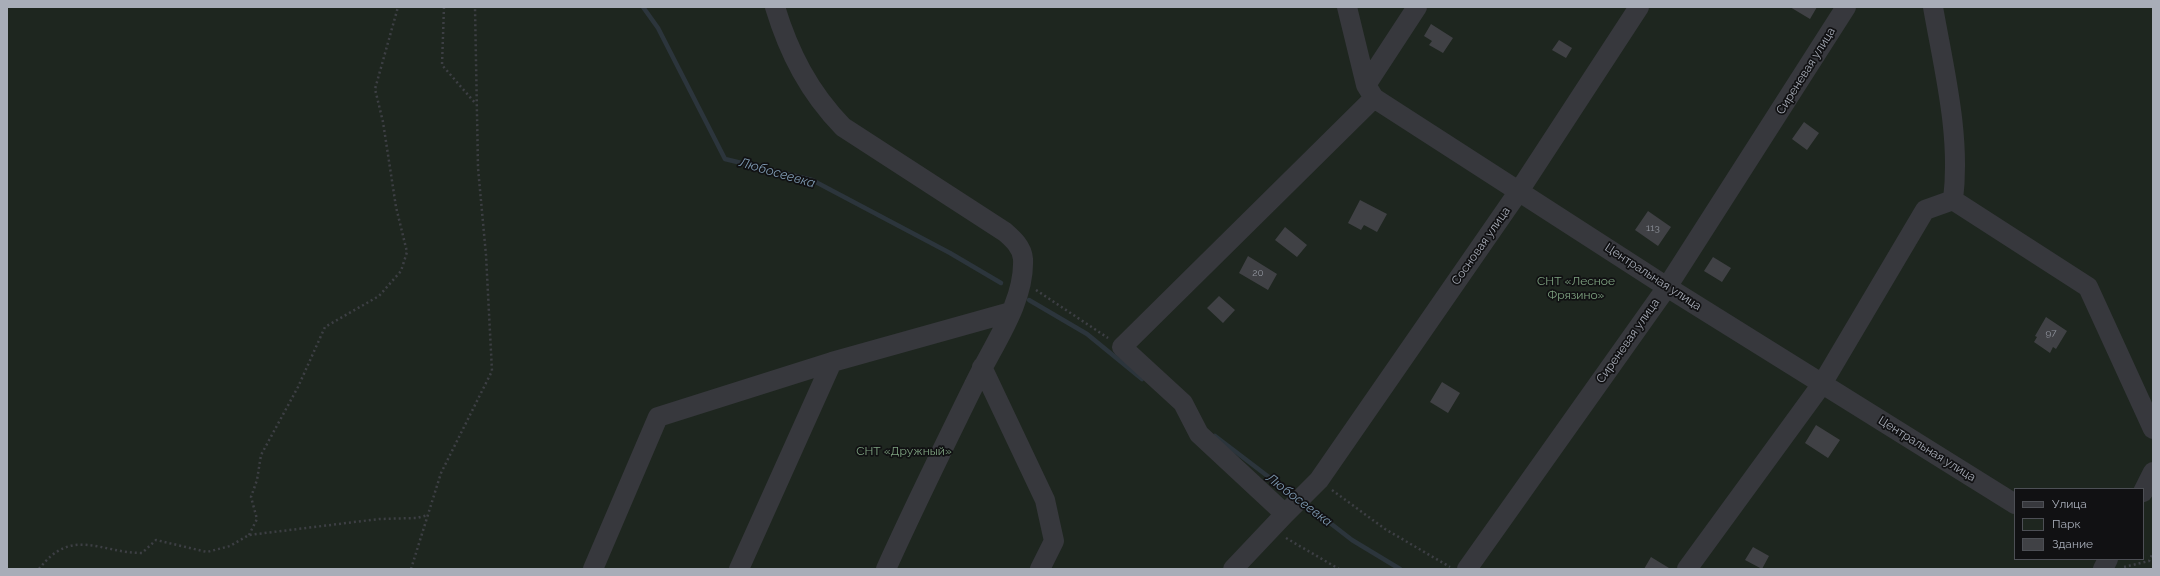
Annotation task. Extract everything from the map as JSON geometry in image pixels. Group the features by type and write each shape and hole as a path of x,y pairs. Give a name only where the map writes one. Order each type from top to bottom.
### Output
{"street":[{"path":"775,7 792,54 812,90 825,108 843,127 1005,232 1018,244 1023,257 1021,279 1011,312 982,367 886,569"},
{"path":"1347,7 1370,91"},
{"path":"1285,514 1199,434 1183,403 1122,347 1370,91 1417,7"},
{"name":"Сосновая улица","path":"1233,569 1318,480 1519,191 1639,7"},
{"name":"Сиреневая улица","path":"1467,569 1667,287 1846,7"},
{"path":"1933,7 1952,114 1955,179 1953,200"},
{"name":"Центральная улица","path":"1370,91 1519,191 1667,287 2014,503"},
{"path":"1687,569 1822,384 1925,210 1953,200"},
{"path":"1953,200 2088,288 2153,429"},
{"path":"593,569 658,417 832,362 1011,312"},
{"path":"739,569 832,362"},
{"path":"982,367 1045,500 1054,541 1054,569"},
{"path":"2144,490 2153,472"},
{"path":"1040,569 1054,541"}],"path":[{"path":"249,535 257,519 251,497 258,480 261,455 298,387 325,327 379,296 401,271 407,252 396,207 383,122 375,89 398,7"},
{"path":"444,7 442,65 477,105"},
{"path":"412,569 441,473 492,372 486,255 478,168 475,7"},
{"path":"1021,279 1122,347"},
{"path":"1318,480 1385,529 1454,569"},
{"path":"39,569 45,561 63,548 85,543 126,553 142,553 156,540 207,552 230,546 249,535 379,519 417,518 428,515"},
{"path":"1271,529 1339,569"},
{"path":"2109,563 2148,561 2153,553"}],"green space":[{"path":"7,7 2153,7 2153,569 7,569"}],"building":[{"path":"1790,7 1817,7 1810,19"},
{"path":"1431,24 1453,38 1443,53 1429,45 1432,41 1424,36"},
{"path":"1559,40 1572,48 1566,58 1552,50"},
{"path":"1804,122 1819,133 1807,150 1792,139"},
{"path":"1360,200 1387,214 1377,232 1364,225 1361,230 1348,223"},
{"path":"1648,211 1671,227 1658,246 1635,230"},
{"path":"1285,227 1307,245 1297,257 1275,240"},
{"path":"1248,256 1277,274 1268,290 1239,273"},
{"path":"1713,257 1731,268 1722,282 1704,271"},
{"path":"1219,296 1235,310 1223,323 1207,308"},
{"path":"2046,317 2067,331 2056,349 2053,347 2050,353 2034,342 2037,337 2035,336"},
{"path":"1442,382 1460,393 1448,413 1430,402"},
{"path":"1816,425 1840,440 1828,458 1805,443"},
{"path":"1753,547 1769,556 1762,569 1745,560"},
{"path":"1651,557 1669,568 1644,569"}],"waterway":[{"name":"Любосеевка","path":"643,7 658,28 725,159 812,180 950,253 1001,283"},
{"name":"Любосеевка","path":"1029,300 1087,334 1142,379"},
{"name":"Любосеевка","path":"1215,436 1295,497"},
{"name":"Любосеевка","path":"1303,502 1352,540 1400,569"}],"park label":[{"name":"СНТ «Лесное Фрязино»","path":"1576,288"},
{"name":"СНТ «Дружный»","path":"904,451"}]}
